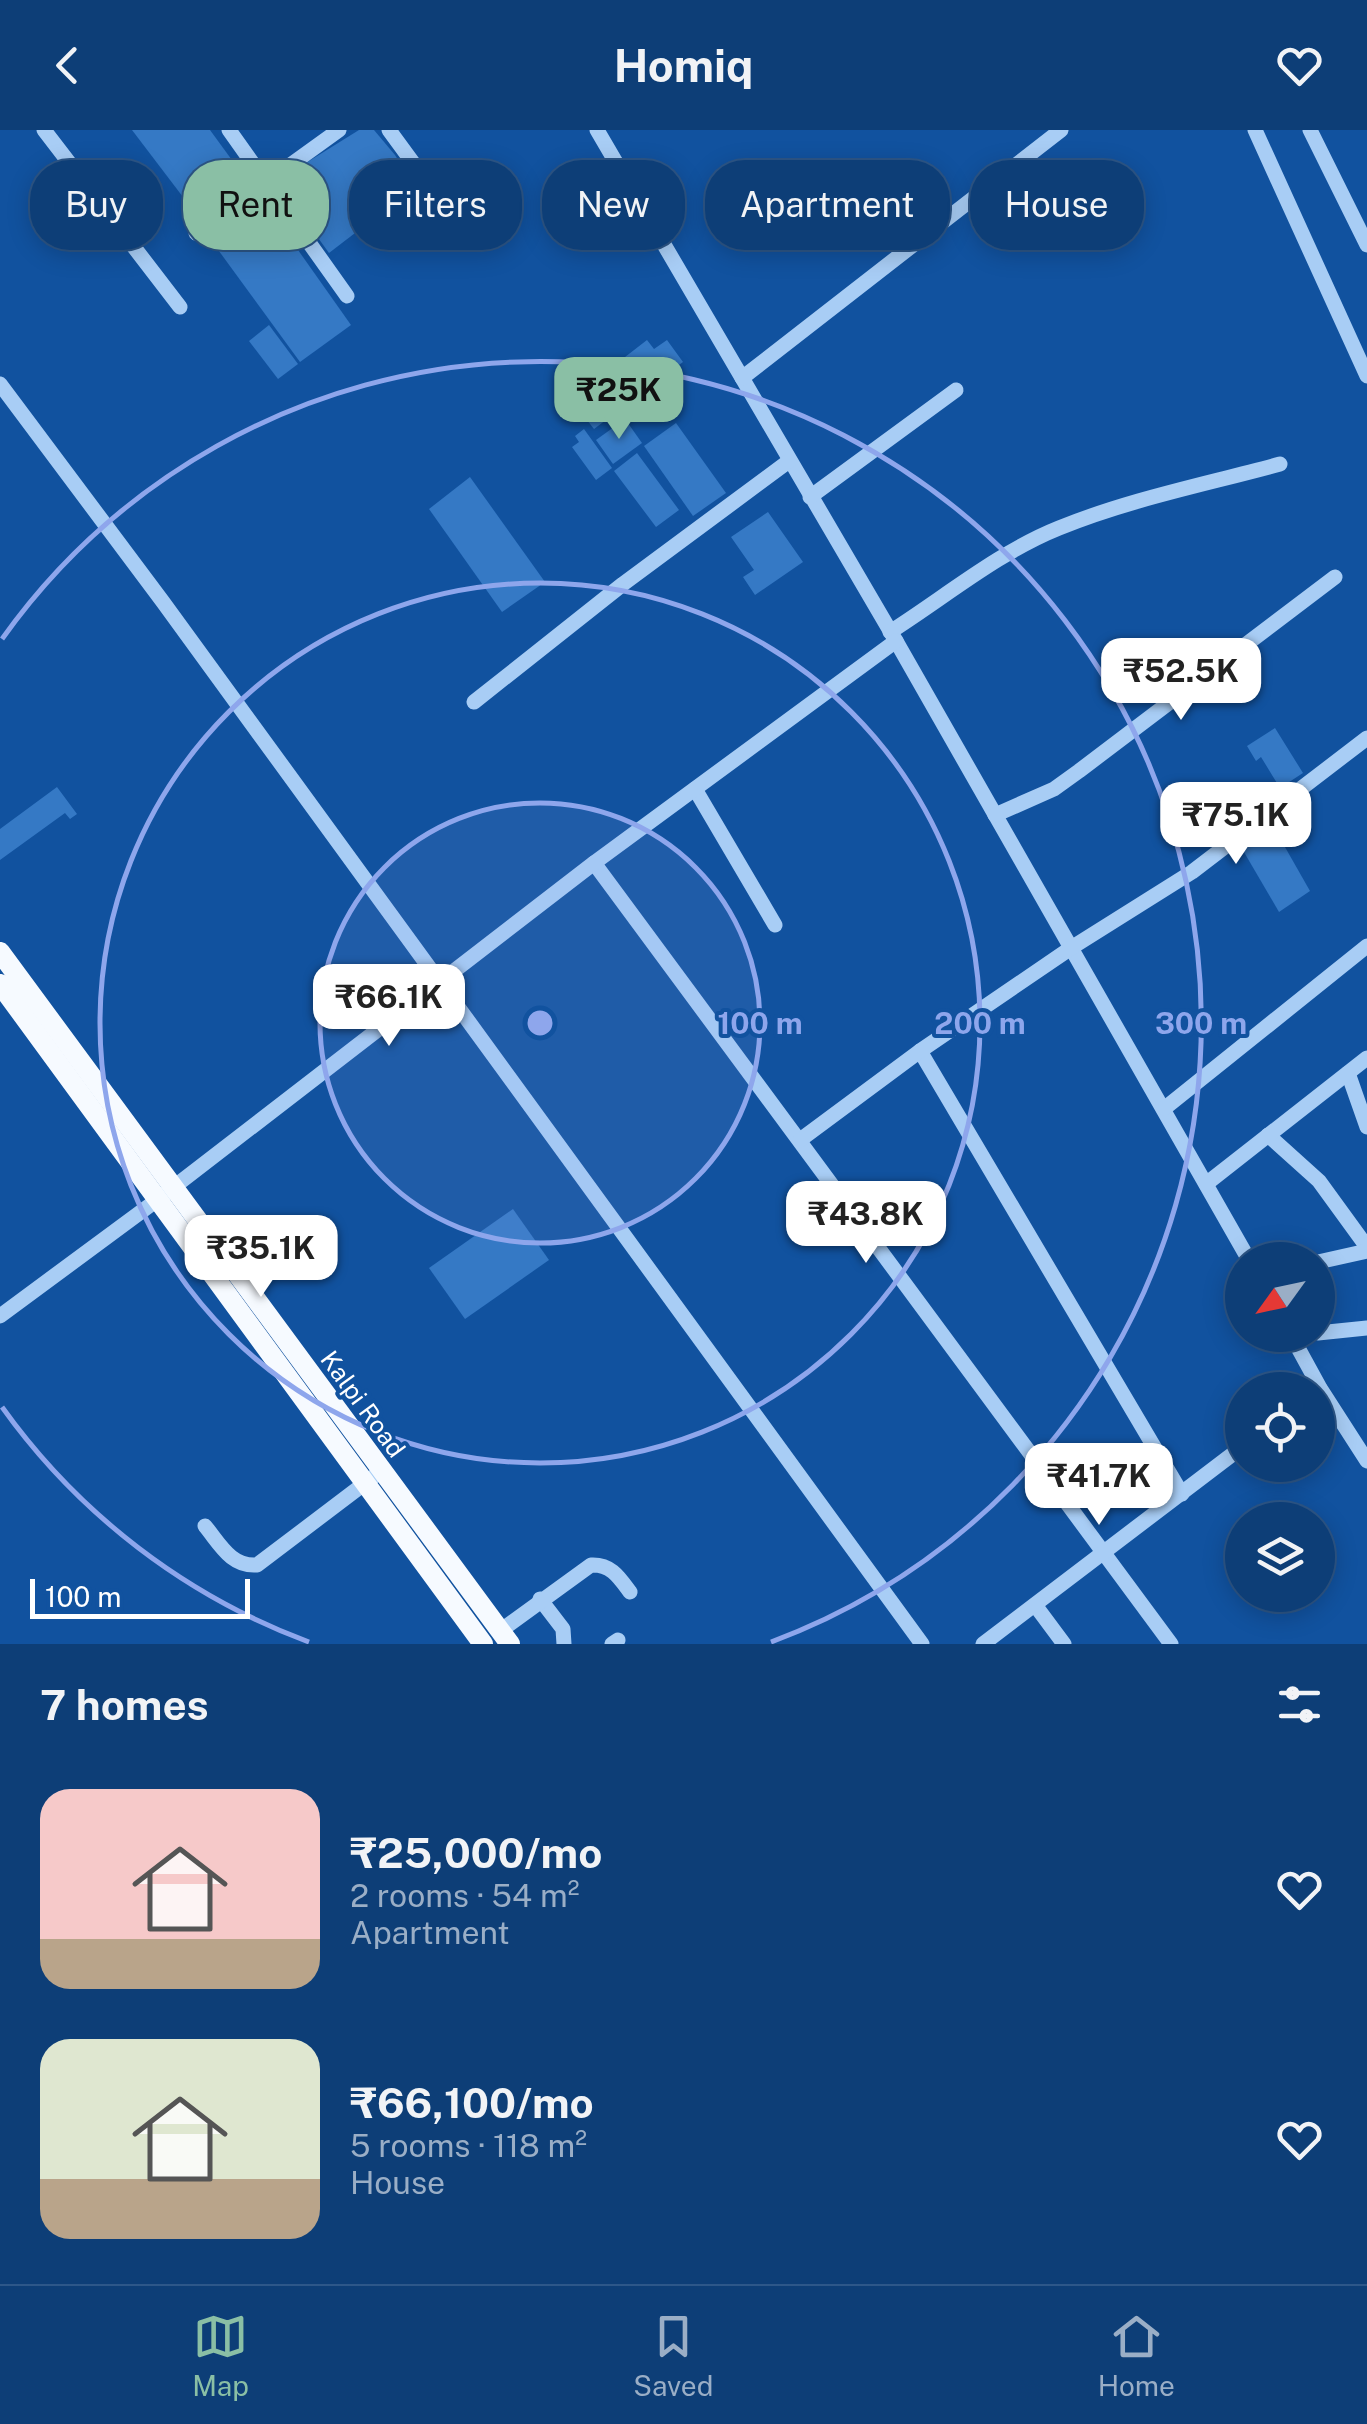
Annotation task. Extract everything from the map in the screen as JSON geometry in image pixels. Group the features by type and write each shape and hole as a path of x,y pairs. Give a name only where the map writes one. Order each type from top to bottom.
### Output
{"main road":[{"name":"Kalpi Road","path":"0,952 164,1194 497,1640"},
{"name":"Kalpi Road","path":"4,998 164,1194"}],"street":[{"path":"44,130 180,307"},
{"path":"228,130 250,160"},
{"path":"297,160 339,130"},
{"path":"389,130 411,160"},
{"path":"742,378 1061,130"},
{"path":"1255,130 1367,376"},
{"path":"1310,130 1367,246"},
{"path":"601,132 1240,1242"},
{"path":"315,250 347,296"},
{"path":"0,384 922,1644"},
{"path":"810,497 956,390"},
{"path":"474,702 623,584 789,461"},
{"path":"0,1316 893,637 1024,545 1058,528 1280,464"},
{"path":"995,815 1054,789 1080,771 1336,577"},
{"path":"800,1140 920,1051 1071,948 1192,872 1367,738"},
{"path":"695,789 775,924"},
{"path":"594,863 1172,1644"},
{"path":"1165,1108 1367,946"},
{"path":"920,1051 1182,1494"},
{"path":"1206,1184 1367,1058"},
{"path":"1348,1072 1367,1127"},
{"path":"1268,1135 1319,1180 1367,1249 1335,1257"},
{"path":"1335,1331 1367,1328"},
{"path":"1335,1409 1361,1441 1367,1460"},
{"path":"983,1644 1225,1460"},
{"path":"205,1526 233,1560 245,1566 257,1565 373,1477"},
{"path":"497,1640 540,1600 591,1565 604,1564 630,1592"},
{"path":"540,1600 564,1629 564,1644"},
{"path":"1035,1605 1064,1644"}],"building":[{"path":"132,130 210,130 232,160 183,160 183,197 163,171 163,160 155,160"},
{"path":"359,130 374,130 398,160 349,160 349,238 329,253 329,160 311,160"},
{"path":"218,250 298,250 351,325 300,362"},
{"path":"269,325 298,364 278,379 249,341"},
{"path":"647,340 654,349 667,340 683,362 594,429 576,406 599,389 596,380 619,362 624,369 630,364 625,357"},
{"path":"625,419 642,443 613,464 596,440"},
{"path":"676,423 726,493 693,516 644,446"},
{"path":"584,429 612,468 596,480 572,447 579,442 575,436"},
{"path":"637,453 679,510 656,527 614,471"},
{"path":"470,477 545,582 502,612 429,509"},
{"path":"768,512 803,562 755,595 743,577 754,570 731,537"},
{"path":"1275,728 1303,773 1280,788 1261,757 1256,761 1247,746"},
{"path":"57,787 77,814 70,819 65,813 0,860 0,829"},
{"path":"1273,826 1310,891 1279,912 1241,847"},
{"path":"513,1209 549,1260 465,1319 429,1268"}]}
